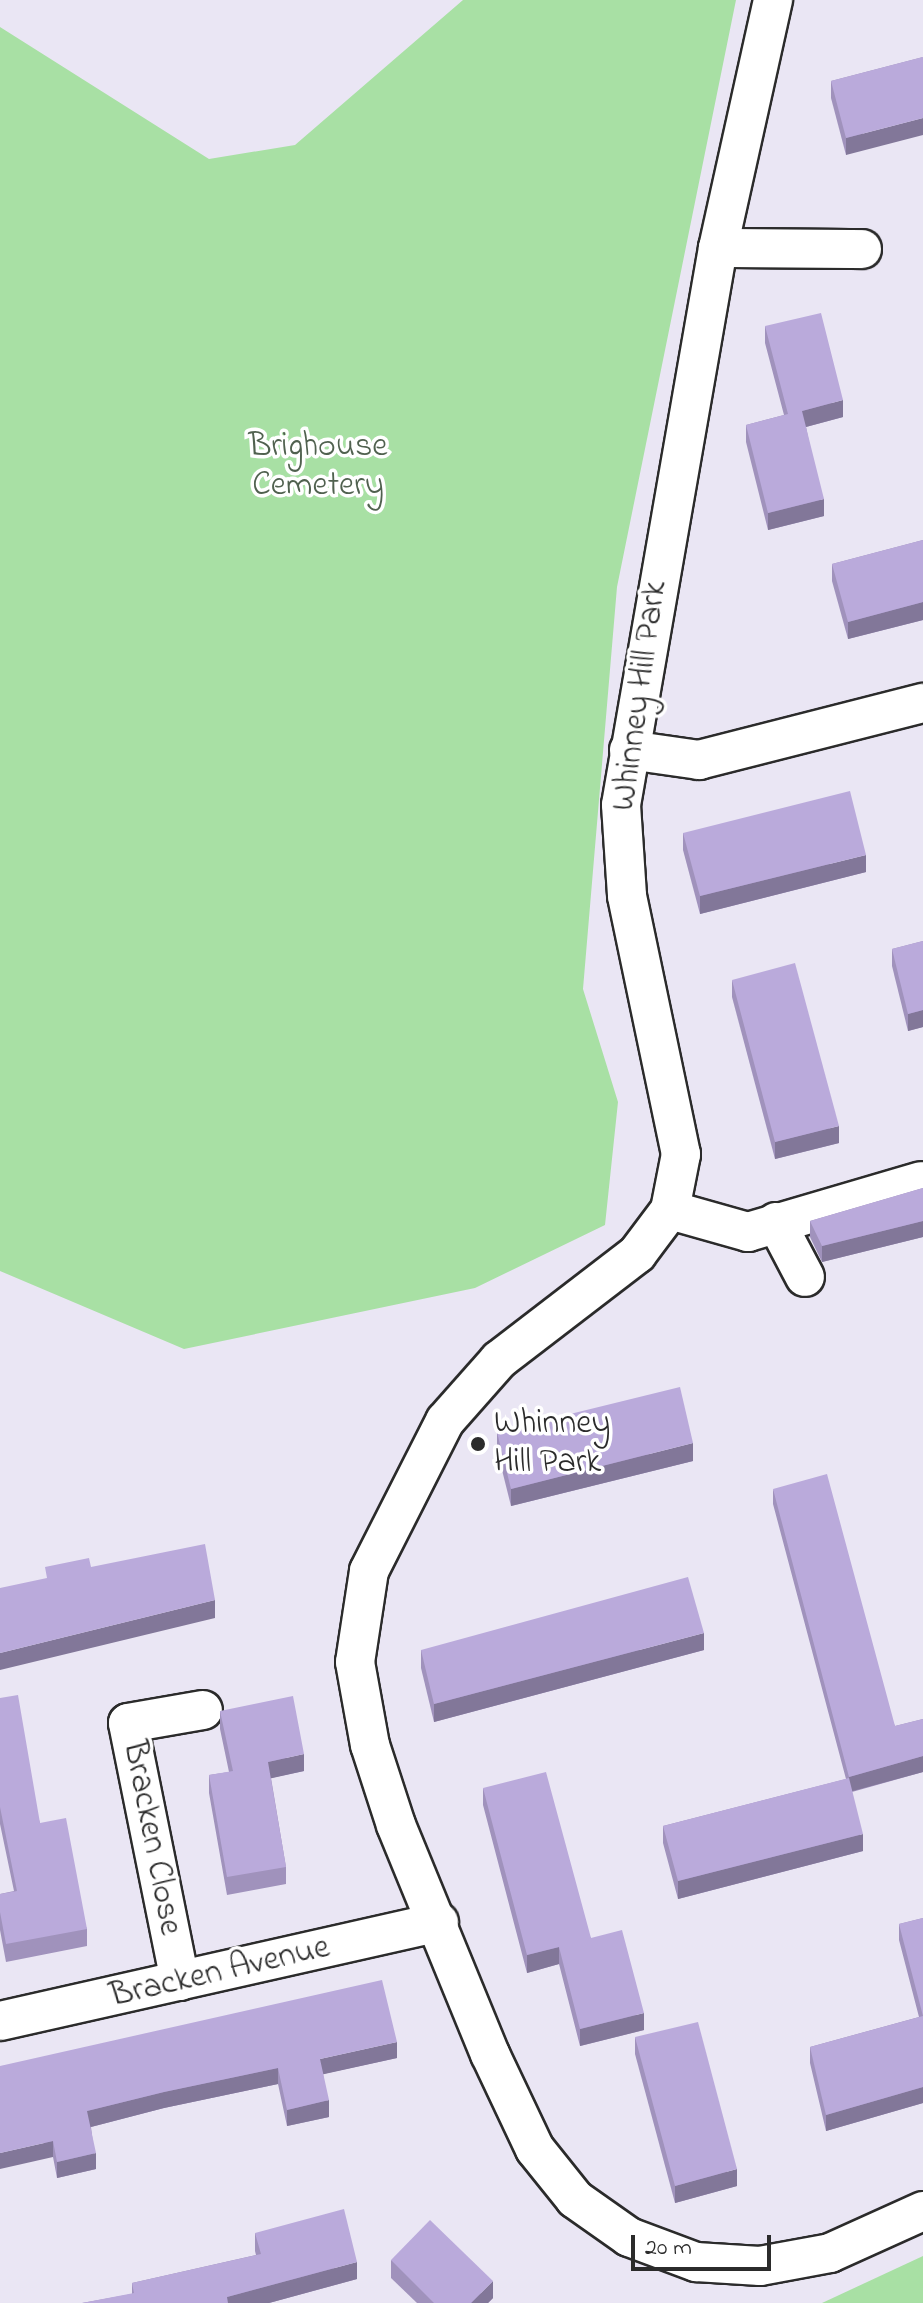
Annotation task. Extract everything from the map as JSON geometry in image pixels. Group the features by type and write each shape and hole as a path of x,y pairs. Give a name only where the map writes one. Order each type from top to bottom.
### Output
{"street":[{"name":"Whinney Hill Park","path":"773,0 718,248 621,805 627,896 681,1154 670,1210 637,1254 499,1360 445,1421 369,1571 355,1662 370,1745 439,1922 535,2149 575,2199 629,2237 696,2262 760,2266 830,2253 923,2211"},
{"path":"718,248 862,249"},
{"path":"629,750 699,760 923,703"},
{"path":"670,1210 748,1232 921,1181"},
{"path":"776,1222 805,1277"},
{"name":"Bracken Close","path":"180,1981 128,1723 203,1710"},
{"name":"Bracken Avenue","path":"0,2021 439,1922"}],"green space":[{"name":"Brighouse Cemetery","path":"463,0 736,0 617,587 583,989 618,1102 605,1225 475,1288 184,1349 0,1271 0,27 209,159 295,145"},
{"path":"923,2256 923,2303 822,2303"}],"building":[{"path":"923,57 923,118 846,138 831,81"},
{"path":"821,313 843,400 802,411 824,499 768,513 746,425 788,414 765,326"},
{"path":"923,540 923,602 848,622 832,564"},
{"path":"850,791 866,855 700,896 683,833"},
{"path":"923,941 923,1010 908,1014 892,949"},
{"path":"795,963 839,1126 775,1142 732,980"},
{"path":"923,1188 923,1221 822,1246 810,1221"},
{"path":"680,1387 693,1443 511,1489 497,1432"},
{"path":"827,1474 895,1726 923,1719 923,1756 849,1777 773,1489"},
{"path":"205,1544 215,1600 0,1653 0,1588 47,1578 45,1567 89,1558 91,1567"},
{"path":"688,1577 704,1633 434,1704 421,1650"},
{"path":"18,1695 40,1823 66,1818 87,1929 6,1944 0,1894 17,1891 0,1807 0,1698"},
{"path":"293,1696 304,1754 268,1762 286,1867 227,1877 209,1775 233,1771 220,1711"},
{"path":"546,1772 591,1938 622,1930 644,2013 580,2029 559,1947 527,1955 483,1788"},
{"path":"849,1778 863,1834 678,1881 663,1826"},
{"path":"923,1918 923,2016 899,1924"},
{"path":"382,1980 397,2042 320,2059 329,2100 287,2110 278,2068 87,2111 96,2153 57,2162 53,2141 0,2153 0,2066"},
{"path":"923,2016 923,2087 826,2115 810,2047"},
{"path":"698,2022 737,2169 675,2186 635,2037"},
{"path":"344,2209 357,2262 227,2297 228,2303 82,2303 134,2293 132,2283 261,2254 255,2233"},
{"path":"430,2220 493,2281 471,2303 434,2303 391,2260"}],"place":[{"name":"Whinney Hill Park","path":"478,1444"}]}
